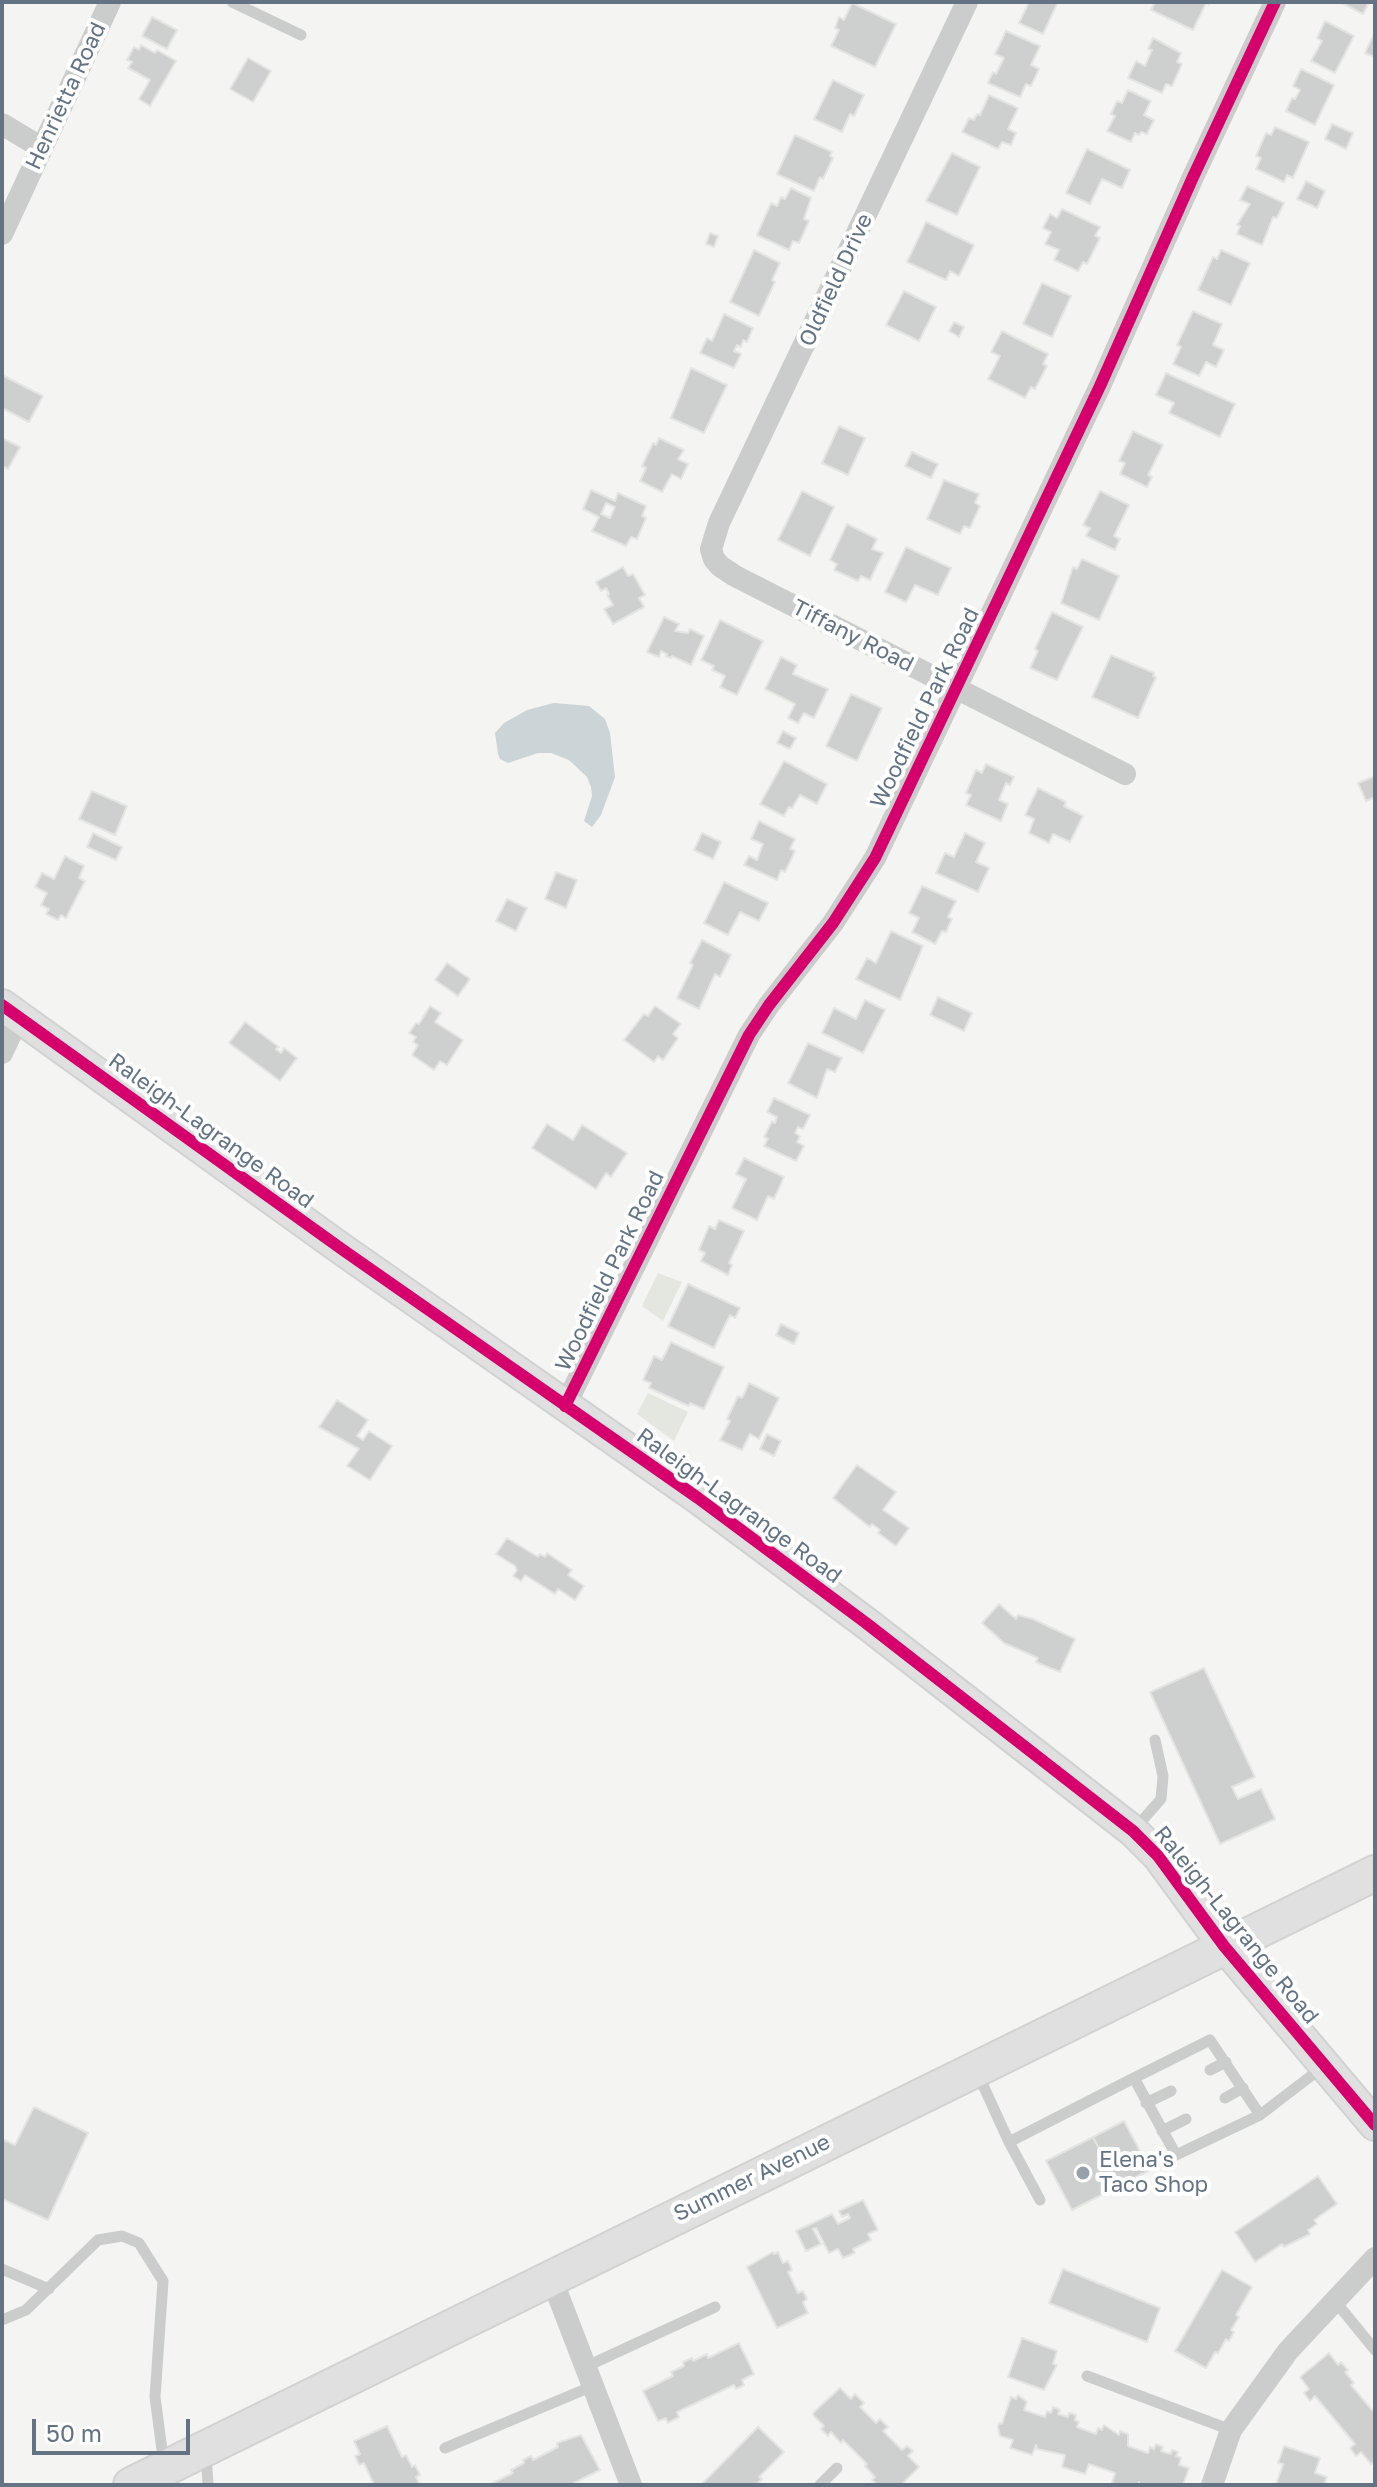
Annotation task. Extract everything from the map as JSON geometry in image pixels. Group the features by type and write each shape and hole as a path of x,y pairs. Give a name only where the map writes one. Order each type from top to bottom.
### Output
{"main road":[{"name":"Raleigh-Lagrange Road","path":"10,1011 330,1241 698,1498 854,1614 1133,1831 1158,1856 1224,1946 1375,2125"},
{"name":"Summer Avenue","path":"131,2485 1375,1873"}],"street":[{"name":"Henrietta Road","path":"2,234 110,2"},
{"name":"Oldfield Drive","path":"714,559 711,549 719,523 967,2"},
{"name":"Woodfield Park Road","path":"565,1406 597,1347 733,1064 769,1005 868,872 1100,386 1275,2"},
{"path":"2,124 42,148"},
{"name":"Tiffany Road","path":"714,559 735,576 1125,774"},
{"path":"2,1053 10,1011"},
{"path":"1212,2485 1231,2430 1288,2351 1375,2258"},
{"path":"551,2277 631,2485"}],"lane":[{"path":"232,2 301,35"},
{"path":"1133,1831 1161,1799 1163,1776 1155,1740"},
{"path":"1009,2142 1210,2040 1260,2115"},
{"path":"1210,2070 1226,2062"},
{"path":"1134,2078 1176,2155 1260,2115 1325,2065"},
{"path":"975,2068 1040,2200"},
{"path":"1225,2098 1243,2088"},
{"path":"1146,2103 1171,2091"},
{"path":"1162,2131 1186,2119"},
{"path":"2,2320 26,2310 98,2240 122,2236 139,2243 163,2281 155,2397 165,2468"},
{"path":"2,2269 49,2289"},
{"path":"1335,2301 1375,2350"},
{"path":"445,2448 589,2376 715,2307"},
{"path":"1087,2376 1231,2430"},
{"path":"206,2448 208,2485"},
{"path":"820,2485 837,2468"}],"shaded area":[{"path":"554,703 589,706 605,719 610,733 615,777 601,815 592,827 584,821 592,796 591,787 587,777 569,760 551,753 538,753 508,763 498,754 495,733 504,723 527,710"},
{"path":"658,1273 682,1282 663,1321 642,1306"},
{"path":"648,1393 688,1412 674,1441 637,1414"}],"building":[{"path":"1029,2 1058,2 1043,34 1019,23"},
{"path":"1155,2 1210,2 1209,5 1206,3 1193,30 1151,10"},
{"path":"1340,2 1369,2 1363,14"},
{"path":"852,3 896,24 875,67 831,46 839,30 835,28 839,17 844,20"},
{"path":"152,17 177,30 167,49 142,36"},
{"path":"1325,21 1354,36 1335,73 1311,61 1322,41 1317,38"},
{"path":"1006,31 1040,46 1031,65 1039,69 1031,86 1026,84 1020,97 988,83 1004,58 995,54"},
{"path":"1375,32 1375,57 1365,53"},
{"path":"1153,38 1181,53 1177,62 1182,64 1172,86 1166,84 1162,93 1128,78 1136,61 1145,66"},
{"path":"141,45 176,61 150,106 139,99 150,80 128,68 132,62 127,60 134,47 139,50"},
{"path":"248,58 271,71 253,102 230,89"},
{"path":"1301,69 1334,85 1315,125 1286,111 1300,90 1293,86"},
{"path":"833,80 864,95 842,132 814,119"},
{"path":"1128,90 1151,101 1144,115 1154,120 1147,134 1135,133 1131,142 1107,131 1115,116 1111,114 1117,101 1122,103"},
{"path":"989,95 1018,108 1008,129 1016,133 1011,145 1002,142 998,149 962,132 969,118 974,120 977,114 980,115"},
{"path":"1332,124 1353,133 1346,149 1325,139"},
{"path":"1275,127 1309,142 1293,178 1287,175 1284,182 1256,169 1261,158 1256,156 1266,133 1271,135"},
{"path":"795,135 832,152 830,156 833,158 814,191 777,174"},
{"path":"1087,149 1130,170 1122,188 1102,179 1090,204 1066,193"},
{"path":"952,153 980,167 957,215 926,201"},
{"path":"1306,181 1325,191 1317,208 1297,199"},
{"path":"1247,186 1284,203 1277,218 1273,217 1262,245 1237,234 1240,226 1237,225 1250,204 1240,200"},
{"path":"791,188 811,198 804,219 809,221 799,243 793,241 789,250 757,235 771,203 777,206"},
{"path":"1062,209 1100,227 1095,236 1100,238 1087,264 1083,262 1078,271 1054,260 1059,250 1045,244 1051,232 1043,228 1050,214 1057,218"},
{"path":"926,222 974,245 959,276 950,271 946,280 907,262"},
{"path":"710,233 718,236 714,247 706,244"},
{"path":"754,250 780,263 759,316 730,302"},
{"path":"1221,250 1250,263 1231,305 1198,290 1213,257 1217,259"},
{"path":"1042,283 1071,296 1052,337 1023,324"},
{"path":"904,291 936,307 919,341 886,325"},
{"path":"1193,311 1222,324 1213,345 1224,350 1216,367 1206,362 1199,376 1173,364 1181,347 1177,345"},
{"path":"724,314 753,328 747,342 743,340 741,347 737,345 734,351 741,354 734,368 700,353 707,338 712,341"},
{"path":"954,322 964,327 959,337 949,331"},
{"path":"1002,331 1048,354 1043,364 1047,366 1035,389 1031,387 1025,398 988,379 1000,356 991,352"},
{"path":"691,368 727,385 704,433 671,418"},
{"path":"1166,373 1235,404 1220,437 1169,413 1174,403 1156,395"},
{"path":"2,375 43,396 29,422 2,408"},
{"path":"839,426 865,438 848,475 822,463"},
{"path":"1133,431 1163,445 1148,475 1152,477 1147,487 1120,474 1125,463 1119,461"},
{"path":"2,438 20,447 8,469 2,466"},
{"path":"659,438 684,450 678,459 688,464 681,479 672,474 662,492 640,481 646,468 642,466 653,443 656,445"},
{"path":"912,452 938,464 931,478 905,466"},
{"path":"944,480 979,494 975,503 980,506 970,528 964,526 960,534 927,519"},
{"path":"591,490 615,501 618,493 646,506 642,516 646,518 637,539 631,537 626,546 592,531 599,517 583,509","holes":["606,503 615,507 610,518 601,514"]},
{"path":"802,491 834,507 810,556 778,540"},
{"path":"1100,491 1129,505 1114,536 1120,539 1115,550 1086,536 1090,528 1083,525"},
{"path":"847,524 877,539 872,549 883,553 870,580 861,576 858,581 834,570 837,564 830,560"},
{"path":"906,547 951,568 938,595 915,585 906,602 885,592"},
{"path":"1082,559 1119,576 1099,620 1061,603 1073,567 1077,569"},
{"path":"623,567 628,576 633,574 645,595 639,598 644,607 613,624 604,609 613,605 609,594 606,588 601,591 596,582"},
{"path":"1052,612 1083,627 1057,680 1030,668"},
{"path":"664,617 679,624 675,631 688,633 690,629 704,636 691,665 666,656 661,651 659,657 647,652"},
{"path":"720,620 763,641 737,695 720,687 725,676 701,660"},
{"path":"1111,655 1154,673 1156,677 1138,718 1092,697"},
{"path":"781,657 797,665 793,674 828,689 814,718 804,713 798,723 788,718 795,704 765,689"},
{"path":"851,694 882,708 857,761 826,746"},
{"path":"783,731 796,738 790,749 777,743"},
{"path":"784,761 827,784 817,804 800,795 784,816 760,804"},
{"path":"986,764 1014,777 1010,785 1006,783 999,800 1008,804 1001,821 966,805 971,795 966,793 976,770 982,773"},
{"path":"1375,776 1375,797 1366,801 1358,783"},
{"path":"1038,788 1066,802 1064,806 1083,816 1070,842 1053,834 1049,843 1029,833 1034,819 1025,815"},
{"path":"92,791 127,806 115,835 79,819"},
{"path":"759,821 795,839 790,849 795,851 785,872 781,870 777,880 744,865 749,856 757,860 763,844 751,839"},
{"path":"93,833 122,847 116,860 87,847"},
{"path":"702,833 721,842 713,859 694,850"},
{"path":"965,833 985,843 976,862 989,868 978,892 936,873 945,853 954,857"},
{"path":"65,856 84,866 79,878 85,881 66,918 61,915 58,920 46,914 49,909 41,905 47,893 35,887 42,873 54,879"},
{"path":"556,872 577,880 566,908 545,899"},
{"path":"724,882 768,903 759,921 740,912 728,935 704,923"},
{"path":"922,886 956,901 948,917 952,919 946,932 942,931 935,944 912,932 919,918 909,913"},
{"path":"507,899 527,908 516,931 496,921"},
{"path":"891,931 923,946 900,1000 856,979 867,958 876,963"},
{"path":"702,940 731,955 720,977 715,974 699,1009 677,998"},
{"path":"447,963 470,979 458,996 435,980"},
{"path":"938,997 972,1013 964,1031 930,1015"},
{"path":"865,1000 885,1010 863,1053 822,1033 834,1008 856,1019"},
{"path":"430,1006 441,1013 435,1022 463,1040 447,1065 440,1061 434,1070 412,1055 418,1045 413,1042 416,1037 409,1033"},
{"path":"655,1006 681,1024 673,1034 678,1038 663,1060 658,1056 654,1062 624,1040 644,1014 648,1016"},
{"path":"245,1022 279,1047 276,1049 281,1053 284,1048 297,1058 280,1081 229,1043"},
{"path":"808,1043 842,1058 835,1072 827,1069 817,1098 788,1083"},
{"path":"774,1098 810,1115 803,1129 798,1127 795,1133 800,1136 797,1142 804,1146 796,1161 764,1146 768,1139 764,1137 777,1117 767,1112"},
{"path":"547,1124 573,1140 582,1125 627,1153 611,1177 606,1173 596,1189 532,1148"},
{"path":"744,1158 784,1177 774,1199 768,1196 757,1220 732,1208 746,1179 736,1174"},
{"path":"719,1220 744,1231 729,1263 732,1265 728,1275 701,1261 705,1253 699,1250 709,1226 715,1229"},
{"path":"688,1284 740,1308 735,1318 730,1315 714,1348 668,1326"},
{"path":"781,1324 799,1333 794,1344 776,1335"},
{"path":"671,1342 724,1367 704,1409 690,1403 689,1406 649,1388 651,1383 643,1380 654,1356 662,1360"},
{"path":"749,1383 779,1398 759,1439 750,1434 742,1450 720,1440 738,1396 742,1398"},
{"path":"337,1400 368,1420 357,1436 363,1440 369,1431 392,1446 370,1480 347,1466 359,1449 319,1427"},
{"path":"767,1434 781,1441 774,1456 760,1449"},
{"path":"857,1465 896,1492 883,1510 909,1528 896,1546 878,1533 880,1530 872,1524 870,1527 833,1498"},
{"path":"507,1538 538,1557 540,1554 545,1557 547,1553 572,1570 568,1575 584,1586 575,1600 558,1589 555,1594 525,1575 521,1581 513,1576 517,1570 515,1566 496,1554"},
{"path":"999,1604 1016,1619 1018,1615 1033,1619 1075,1639 1060,1672 1004,1643 982,1623"},
{"path":"1204,1668 1255,1777 1232,1787 1238,1799 1261,1789 1275,1819 1220,1844 1150,1692"},
{"path":"34,2107 88,2133 48,2220 2,2199 2,2139 15,2145"},
{"path":"1124,2121 1150,2170 1119,2186 1093,2137"},
{"name":"Elena's Taco Shop","path":"1093,2137 1119,2186 1072,2210 1046,2161"},
{"path":"1318,2176 1337,2204 1314,2220 1317,2224 1308,2230 1310,2234 1284,2247 1282,2244 1255,2262 1235,2232"},
{"path":"863,2200 878,2230 868,2234 871,2240 843,2258 838,2249 829,2253 816,2228 813,2229 821,2244 806,2251 796,2231 832,2214 838,2224 850,2218 848,2214 842,2217 839,2211"},
{"path":"778,2252 783,2263 788,2261 792,2270 788,2272 798,2293 803,2291 807,2299 803,2302 808,2313 777,2328 747,2267"},
{"path":"1063,2269 1160,2308 1147,2342 1049,2303"},
{"path":"1222,2270 1252,2287 1236,2315 1239,2317 1229,2341 1226,2339 1206,2368 1175,2351"},
{"path":"1022,2338 1057,2351 1053,2364 1057,2365 1044,2390 1008,2377"},
{"path":"739,2343 754,2374 742,2380 744,2385 736,2389 734,2385 677,2412 679,2417 668,2423 666,2418 658,2421 643,2391 673,2376 671,2372 684,2366 683,2362 707,2354 708,2358"},
{"path":"1329,2353 1338,2365 1341,2362 1348,2370 1345,2372 1354,2383 1351,2385 1372,2410 1375,2408 1375,2461 1371,2464 1361,2452 1356,2456 1350,2448 1355,2444 1315,2396 1310,2401 1304,2393 1309,2389 1300,2377"},
{"path":"840,2388 851,2399 855,2394 864,2403 860,2407 876,2423 880,2419 888,2427 883,2431 902,2450 907,2446 913,2451 908,2456 919,2467 901,2485 878,2485 872,2480 875,2477 865,2466 867,2464 843,2440 841,2443 831,2432 828,2436 821,2429 824,2426 813,2415 814,2412"},
{"path":"1018,2395 1027,2402 1024,2410 1045,2417 1053,2407 1060,2410 1058,2414 1068,2417 1069,2413 1076,2415 1075,2420 1079,2422 1077,2427 1096,2434 1098,2428 1102,2430 1104,2425 1119,2435 1120,2431 1128,2434 1128,2446 1148,2453 1150,2447 1154,2449 1156,2444 1163,2447 1161,2451 1171,2454 1172,2450 1178,2452 1176,2456 1181,2458 1179,2465 1189,2468 1183,2485 1139,2485 1139,2482 1138,2485 1119,2485 1112,2483 1115,2473 1089,2464 1085,2474 1062,2467 1065,2455 1037,2449 1036,2445 1032,2455 1010,2448 1013,2440 1000,2436 998,2427 999,2423 1002,2424 1011,2397 1016,2399"},
{"path":"387,2426 402,2457 406,2455 412,2467 415,2465 420,2475 416,2477 420,2485 374,2485 364,2463 359,2465 355,2456 360,2454 354,2441"},
{"path":"758,2427 784,2452 759,2477 762,2479 756,2485 701,2485"},
{"path":"581,2435 600,2470 570,2485 489,2485 513,2473 511,2470 524,2463 523,2460 531,2456 533,2460 558,2447 557,2443"},
{"path":"1284,2446 1320,2458 1315,2473 1327,2477 1324,2485 1276,2485 1283,2464 1278,2463"}],"cycle path":[{"path":"565,1406 749,1035 833,923 875,858 1100,386 1275,2"},
{"path":"2,1005 343,1250 698,1498 866,1623 1133,1831 1158,1856 1224,1946 1375,2125"}],"place":[{"name":"Elena's Taco Shop","path":"1083,2173"}]}
